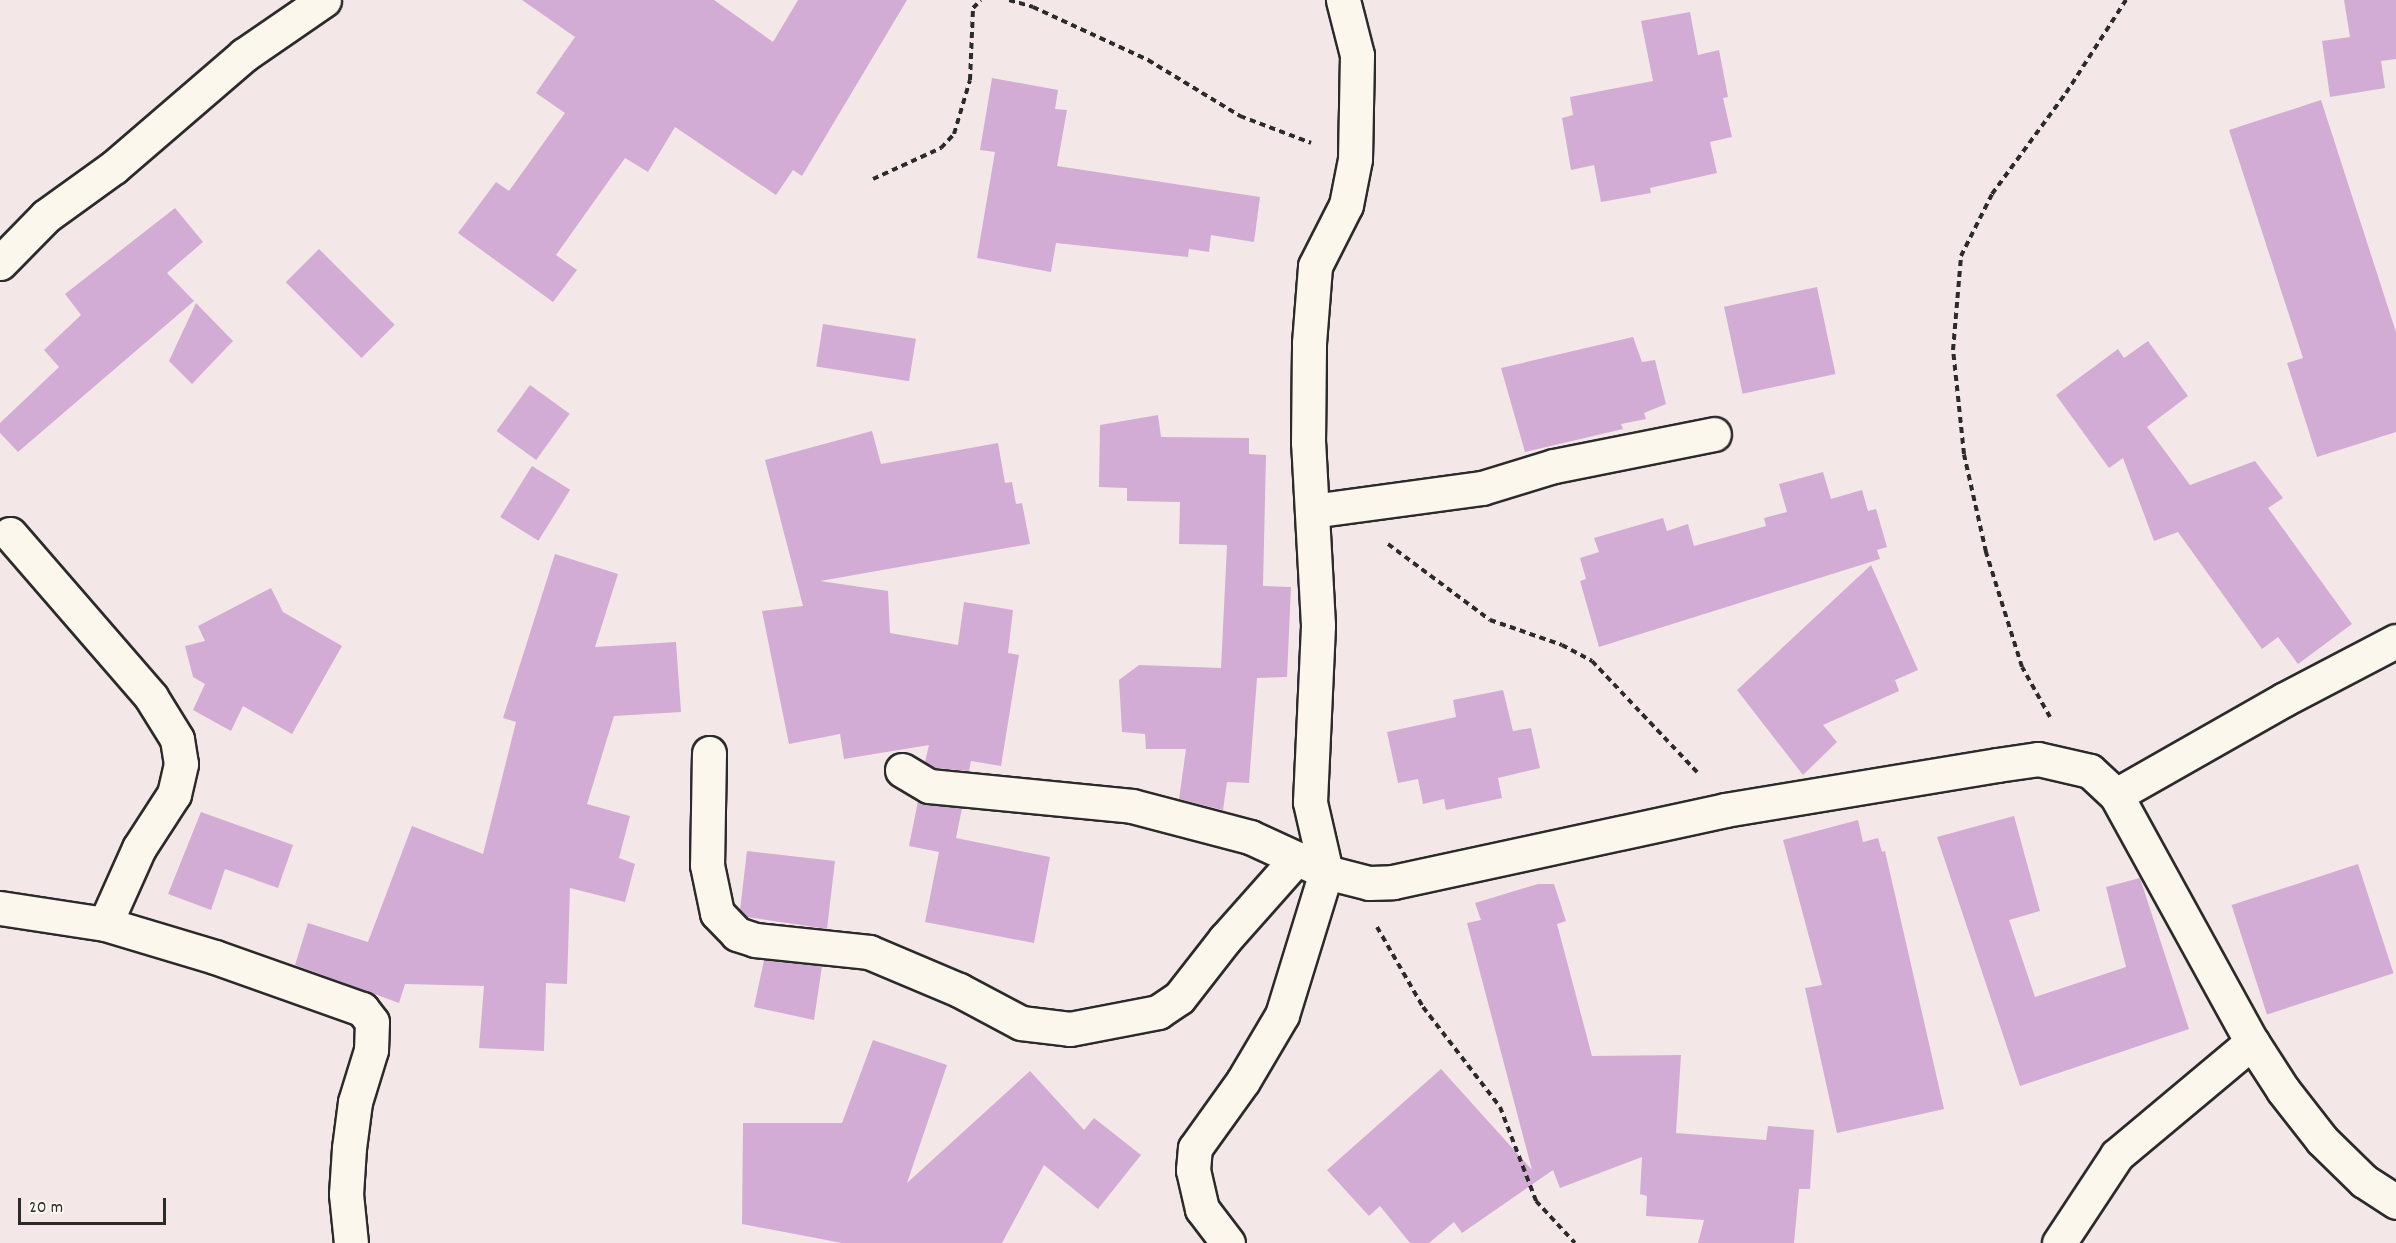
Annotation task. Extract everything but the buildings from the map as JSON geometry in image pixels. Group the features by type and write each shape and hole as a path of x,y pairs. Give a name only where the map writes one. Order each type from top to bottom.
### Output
{"street":[{"path":"0,263 46,216 114,167 244,55 324,0"},
{"path":"1228,1243 1202,1209 1193,1170 1195,1148 1243,1081 1282,1015 1337,875 1310,802 1318,625 1312,511 1309,354 1315,266 1346,205 1355,159 1357,54 1343,0"},
{"path":"1312,511 1482,488 1554,466 1714,434"},
{"path":"10,534 151,697 177,739 182,764 174,794 140,848 105,924"},
{"path":"2116,795 2284,699 2396,641"},
{"path":"709,753 707,865 717,913 737,934 755,940 869,952 959,990 1021,1023 1070,1029 1158,1012 1179,998 1225,939 1296,859"},
{"path":"902,770 929,786 1132,806 1250,837 1337,875 1393,882 1725,810 2038,759 2090,771 2116,795 2252,1042 2322,1140 2364,1180 2396,1202"},
{"path":"0,908 105,924 215,957 362,1009 372,1022 372,1031 371,1050 355,1102 349,1148 346,1194 351,1243"},
{"path":"2059,1243 2117,1155 2252,1042"}],"path":[{"path":"873,179 941,148 954,134 970,80 973,8 981,0"},
{"path":"1009,0 1033,7 1148,60 1240,116 1355,159"},
{"path":"2090,771 2032,690 2015,645 1986,552 1964,454 1953,350 1961,256 1992,194 2066,93 2127,0"},
{"path":"1353,505 1393,549 1490,620 1562,645 1592,662 1699,774 1725,810"},
{"path":"1337,875 1423,1007 1500,1107 1536,1201 1575,1243"}]}
